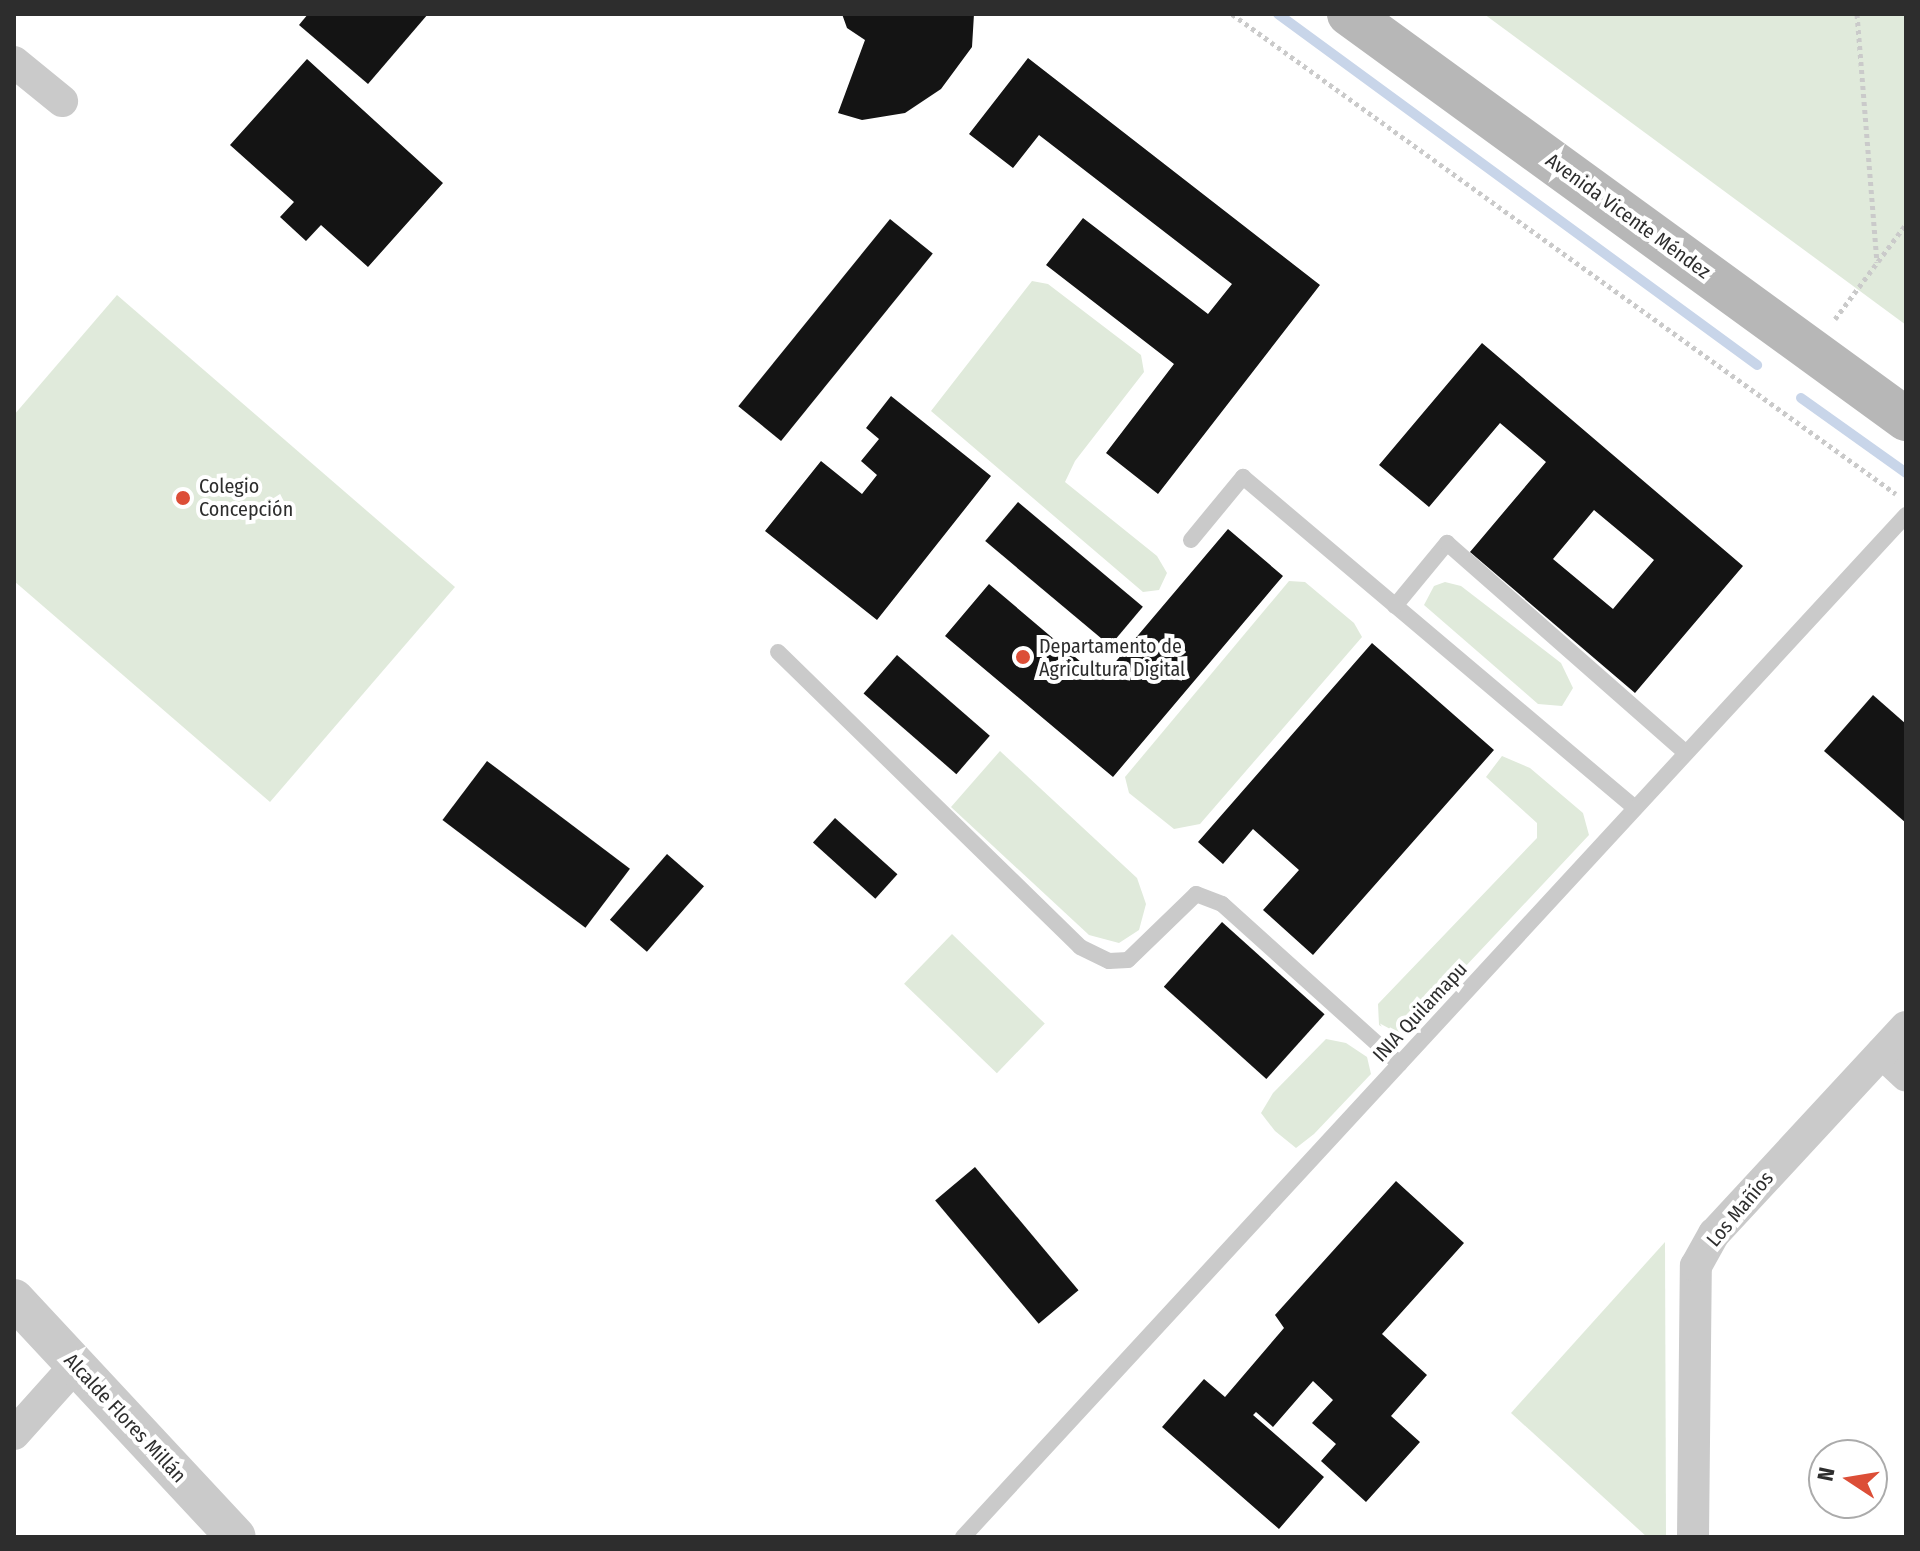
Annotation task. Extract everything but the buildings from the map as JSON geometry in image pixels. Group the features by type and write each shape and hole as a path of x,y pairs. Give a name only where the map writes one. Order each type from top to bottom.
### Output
{"main road":[{"name":"Avenida Vicente Méndez","path":"1349,14 1906,419"}],"street":[{"path":"14,62 62,101"},
{"name":"Los Mañíos","path":"1693,1537 1696,1266 1714,1234 1906,1027"},
{"path":"1882,1053 1906,1075"},
{"name":"Alcalde Flores Millán","path":"14,1299 236,1537"},
{"path":"14,1434 76,1365"}],"lane":[{"path":"1191,540 1243,477 1635,808"},
{"name":"INIA Quilamapu","path":"963,1537 1906,515"},
{"path":"1395,606 1447,543 1686,753"},
{"path":"778,652 1080,947 1109,961 1128,960 1196,894 1222,904 1400,1064"}],"path":[{"path":"1232,14 1906,501"},
{"path":"1857,14 1877,262"},
{"path":"1812,350 1906,224"}],"green space":[{"path":"1484,14 1906,14 1906,325"},
{"path":"1032,281 1048,284 1141,355 1144,372 1075,461 1065,482 1157,556 1167,573 1159,590 1143,592 931,411"},
{"name":"Colegio Concepción","path":"117,295 455,587 270,802 14,581 14,415"},
{"path":"1289,581 1305,582 1354,623 1362,637 1200,824 1174,829 1129,793 1125,777"},
{"path":"1445,582 1461,586 1561,663 1573,688 1562,706 1538,704 1424,605 1434,586"},
{"path":"1000,751 1137,878 1146,904 1139,930 1119,943 1089,935 951,807"},
{"path":"1502,756 1530,768 1583,813 1589,835 1400,1036 1379,1025 1378,1004 1537,838 1537,823 1486,777"},
{"path":"952,934 1045,1024 997,1073 904,984"},
{"path":"1326,1039 1346,1043 1367,1057 1371,1074 1314,1134 1296,1148 1275,1131 1261,1113 1273,1093"},
{"path":"1665,1242 1666,1537 1647,1537 1511,1413"}],"waterway":[{"path":"1278,14 1757,365"},
{"path":"1801,398 1906,473"}],"place":[{"name":"Colegio Concepción","path":"183,498"},
{"name":"Departamento de Agricultura Digital","path":"1023,657"}]}
